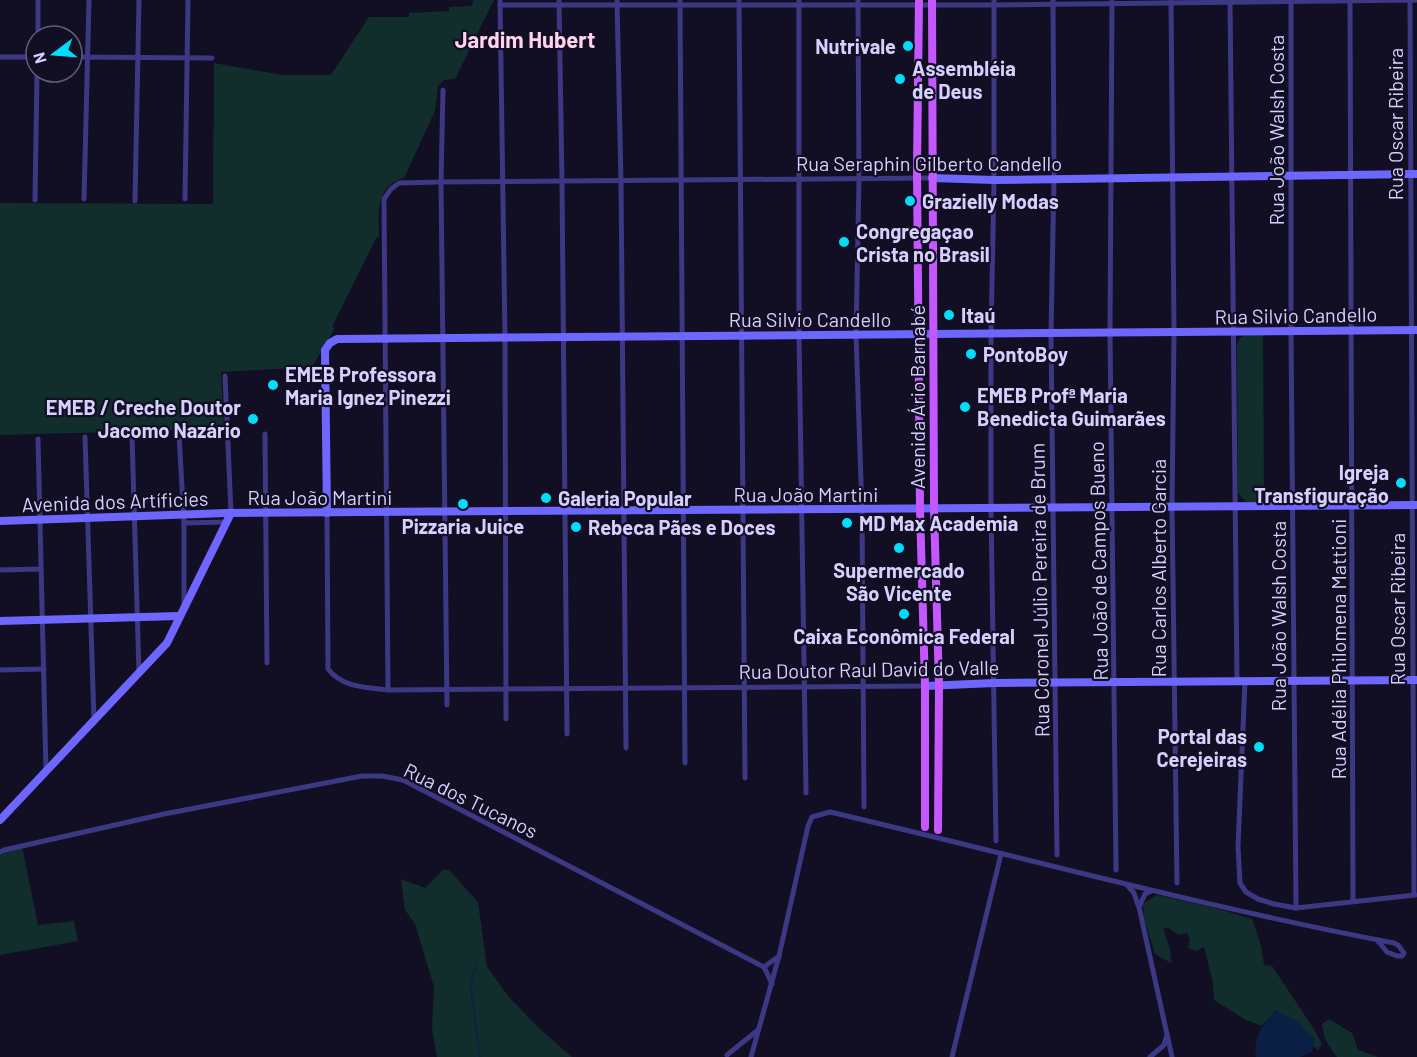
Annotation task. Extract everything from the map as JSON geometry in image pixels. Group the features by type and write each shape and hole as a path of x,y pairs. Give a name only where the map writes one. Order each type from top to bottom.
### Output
{"main road":[{"name":"Avenida Ário Barnabé","path":"919,2 917,178 920,509 925,686 924,827"},
{"name":"Avenida Ário Barnabé","path":"932,2 934,509 939,686 938,830"},
{"path":"924,799 930,804 937,800"}],"street":[{"path":"38,0 38,24"},
{"path":"84,199 89,0"},
{"path":"135,201 139,0"},
{"path":"185,199 188,0"},
{"name":"Rua Adélia Philomena Mattioni","path":"1350,0 1353,901"},
{"name":"Rua Oscar Ribeira","path":"1410,0 1415,506 1415,895"},
{"path":"506,719 505,337 500,2 1417,0"},
{"name":"Rua Carlos Alberto Garcia","path":"1171,1 1174,177 1172,507 1177,883"},
{"path":"1230,1 1234,507 1241,681 1238,847 1240,883 1246,892 1258,899 1296,908 1415,895"},
{"name":"Rua João Walsh Costa","path":"1291,1 1291,331 1296,908"},
{"path":"559,2 567,734"},
{"path":"617,2 623,336 626,748"},
{"path":"799,2 799,335 806,793"},
{"path":"858,2 859,180 856,335 862,510 864,807"},
{"path":"994,2 991,334 996,841"},
{"name":"Rua Coronel Júlio Pereira de Brum","path":"1053,2 1054,178 1051,333 1057,855"},
{"name":"Rua João de Campos Bueno","path":"1112,2 1110,333 1116,870"},
{"path":"680,3 685,763"},
{"path":"739,3 745,778"},
{"path":"0,57 24,57"},
{"path":"84,57 212,58"},
{"path":"34,200 37,84"},
{"path":"443,90 441,182 447,705"},
{"name":"Rua Seraphin Gilberto Candello","path":"388,690 384,199 399,183 917,178 994,180 1413,174"},
{"name":"Rua Silvio Candello","path":"327,513 326,350 330,343 337,339 1414,330"},
{"path":"0,820 167,643 231,513 225,376"},
{"path":"179,435 184,519 184,605"},
{"path":"265,435 267,663"},
{"path":"132,436 139,673"},
{"path":"85,437 94,721"},
{"path":"38,439 46,771"},
{"name":"Rua João Martini","path":"231,513 1415,506"},
{"name":"Avenida dos Artíficies","path":"0,521 135,517 184,519 231,513"},
{"name":"Rua Doutor Raul David do Valle","path":"327,513 328,669 336,680 348,684 388,690 685,689 939,686 994,683 1414,680"},
{"path":"184,519 227,522"},
{"path":"0,570 41,569"},
{"path":"0,621 179,616"},
{"path":"0,670 44,669"},
{"name":"Rua dos Tucanos","path":"0,852 165,814 362,776 382,776 403,780 764,967"},
{"path":"751,1057 779,956 808,826 812,817 830,812 1156,892 1394,943 1404,953 1402,956 1391,955 1377,940"},
{"path":"952,1057 1001,854"},
{"path":"1121,883 1130,887 1138,907 1172,1057"},
{"path":"1138,907 1145,894 1149,891 1156,892"},
{"path":"772,984 764,967 779,956"},
{"path":"726,1056 760,1029"},
{"path":"1150,1057 1164,1045 1167,1032"},
{"path":"726,1056 736,1056"}],"green space":[{"path":"473,0 494,0 455,79 444,80 438,86 435,111 404,178 395,181 384,194 379,210 379,237 376,238 333,325 334,330 312,367 221,372 224,429 0,435 0,203 213,204 214,63 282,75 331,75 369,17 409,17 409,13 449,11 449,7 472,6"},
{"path":"1247,334 1263,334 1264,503 1246,502 1238,493 1237,344 1240,338"},
{"path":"22,846 38,925 74,921 78,941 0,955 0,852"},
{"path":"444,869 450,871 478,902 487,967 509,997 572,1057 437,1057 432,1029 434,987 415,924 405,910 401,879 425,888"},
{"path":"1157,895 1252,919 1261,945 1264,965 1272,966 1312,1026 1322,1044 1318,1050 1313,1046 1314,1038 1276,1010 1262,1026 1246,1020 1214,1000 1213,983 1204,947 1196,951 1188,948 1190,940 1187,933 1178,935 1169,928 1163,928 1170,949 1171,963 1155,954 1144,918 1143,904"},
{"path":"1329,1019 1352,1033 1358,1050 1378,1057 1337,1057 1324,1034 1322,1024"}],"water":[{"path":"1276,1010 1298,1022 1314,1039 1312,1052 1300,1057 1256,1057 1257,1037"}],"waterway":[{"path":"476,966 470,984 480,1057"}],"place":[{"name":"Nutrivale","path":"908,46"},
{"name":"Assembléia de Deus","path":"900,79"},
{"name":"Grazielly Modas","path":"910,201"},
{"name":"Congregaçao Crista no Brasil","path":"844,242"},
{"name":"Itaú","path":"949,315"},
{"name":"PontoBoy","path":"971,354"},
{"name":"EMEB Professora Maria Ignez Pinezzi","path":"273,385"},
{"name":"EMEB Profª Maria Benedicta Guimarães","path":"965,407"},
{"name":"EMEB / Creche Doutor Jacomo Nazário","path":"253,419"},
{"name":"Igreja Transfiguração","path":"1401,483"},
{"name":"Galeria Popular","path":"546,498"},
{"name":"Pizzaria Juice","path":"463,504"},
{"name":"MD Max Academia","path":"847,523"},
{"name":"Rebeca Pães e Doces","path":"576,527"},
{"name":"Supermercado São Vicente","path":"899,548"},
{"name":"Caixa Econômica Federal","path":"904,614"},
{"name":"Portal das Cerejeiras","path":"1259,747"}],"district":[{"name":"Jardim Hubert","path":"525,39"}]}
